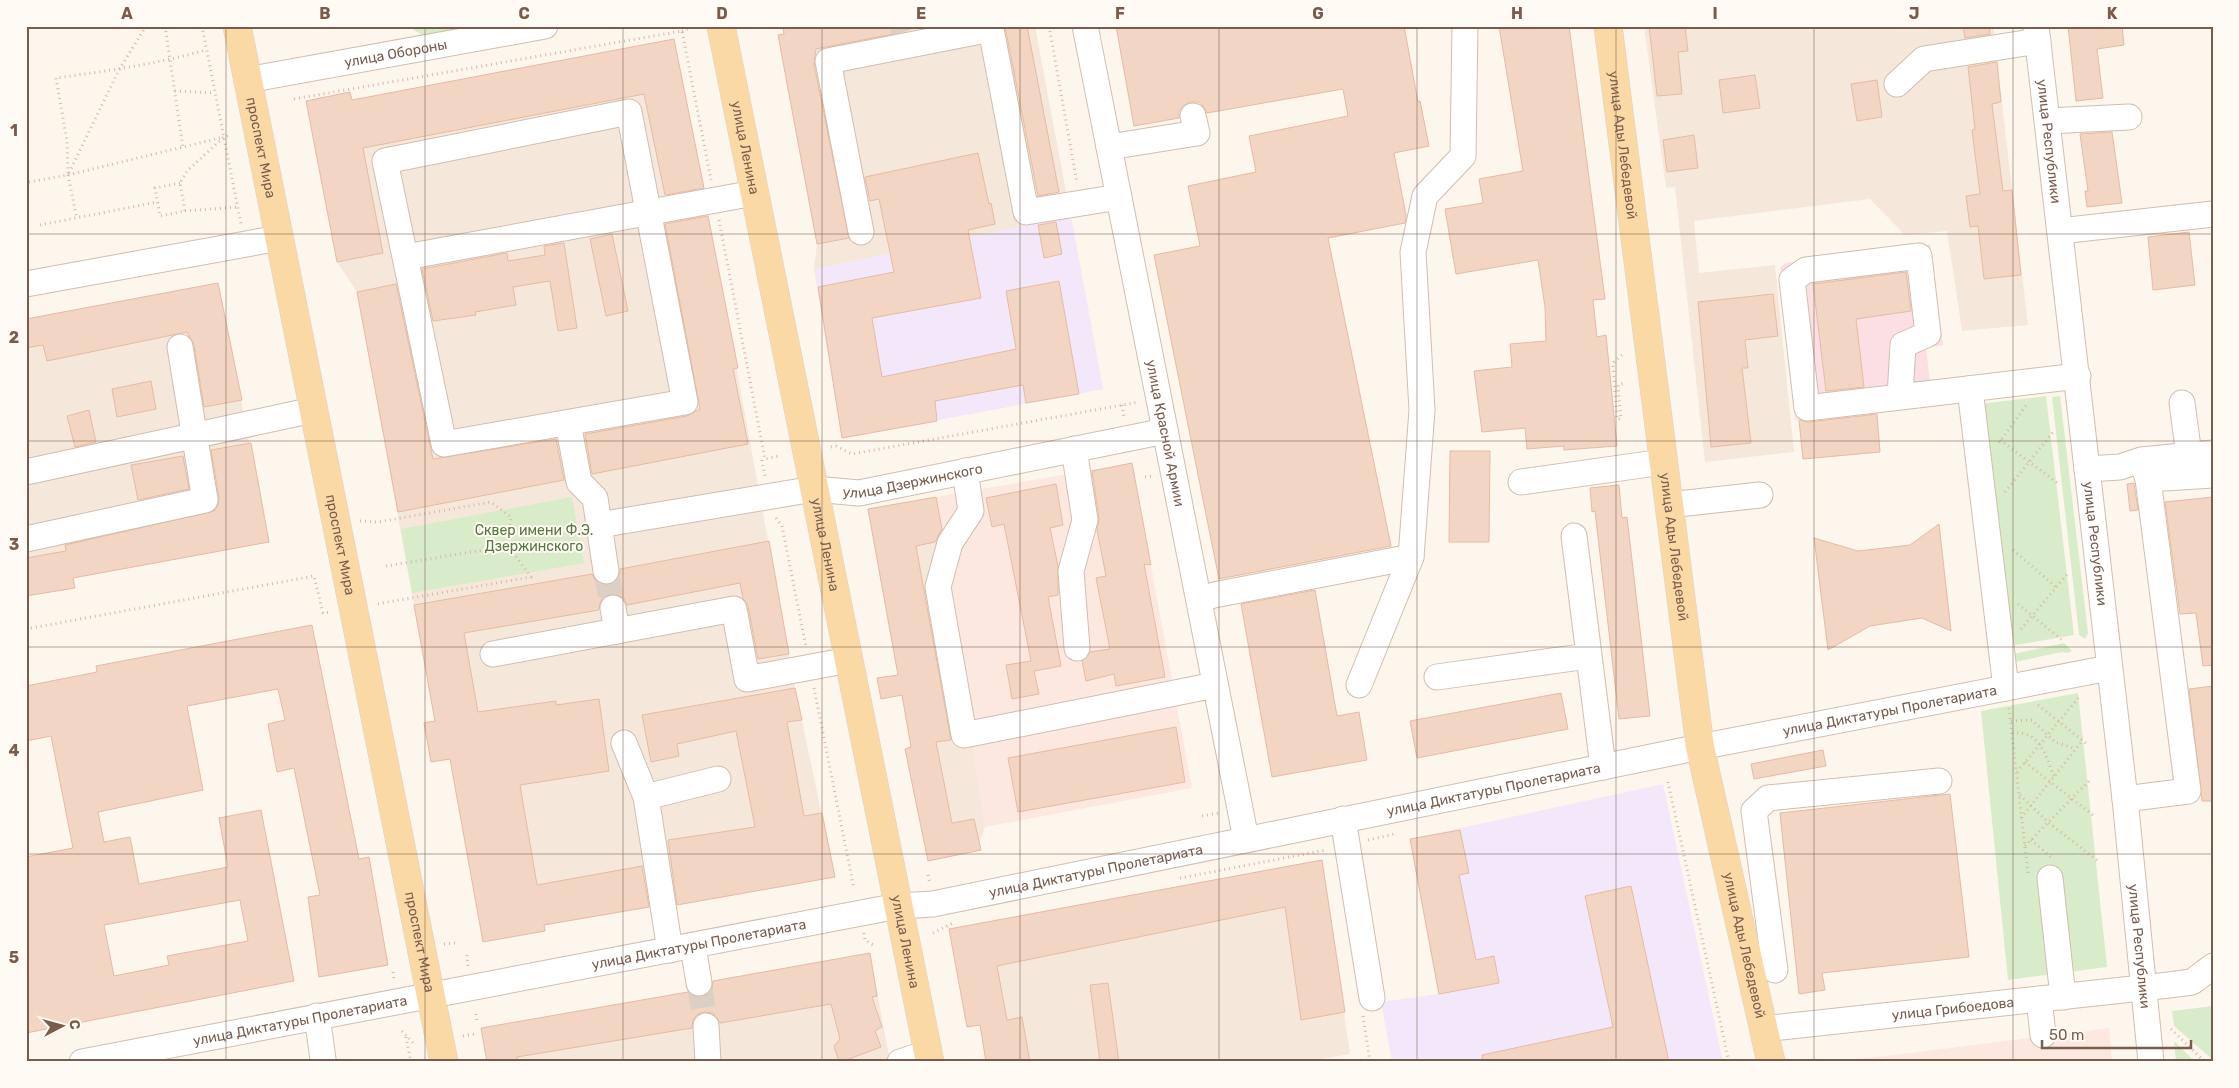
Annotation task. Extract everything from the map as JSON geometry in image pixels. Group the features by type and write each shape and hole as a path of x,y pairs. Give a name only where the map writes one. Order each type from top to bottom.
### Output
{"main road":[{"name":"проспект Мира","path":"237,26 444,1062"},
{"name":"улица Ады Лебедевой","path":"1608,26 1700,747 1771,1062"},
{"name":"улица Ленина","path":"708,27 754,193 929,1058"}],"street":[{"name":"улица Обороны","path":"247,80 545,26"},
{"name":"улица Красной Армии","path":"1085,26 1246,839"},
{"path":"1359,685 1411,557 1422,410 1413,252 1425,196 1463,156 1465,26"},
{"path":"862,232 828,61 904,39 991,29 1026,212 1119,197"},
{"path":"1897,84 1924,59 2037,34"},
{"name":"улица Республики","path":"2037,34 2078,376 2086,469 2125,799 2151,1062"},
{"path":"629,112 648,212 685,402 444,444 385,161 629,112"},
{"path":"1109,147 1197,133 1193,116"},
{"path":"2048,121 2129,117"},
{"path":"406,257 754,193"},
{"path":"2060,231 2213,214"},
{"path":"26,284 279,238"},
{"path":"1900,397 1903,345 1928,334 1919,256 1806,270 1792,280 1807,408 2078,376"},
{"path":"26,539 205,500 180,347"},
{"path":"1970,389 2008,696"},
{"path":"2144,470 2201,454 2182,403"},
{"path":"26,472 194,434 314,410"},
{"path":"568,422 579,482 595,498 606,571"},
{"name":"улица Дзержинского","path":"599,525 814,489 859,493 1165,431"},
{"path":"1074,449 1085,520 1071,571 1077,648"},
{"path":"1522,482 1663,462"},
{"path":"2086,469 2120,467 2213,475"},
{"path":"2125,799 2188,790 2144,470"},
{"path":"965,472 971,511 950,543 938,587 964,735 1216,685"},
{"path":"1669,505 1760,495"},
{"path":"1574,536 1602,767"},
{"path":"1199,600 1214,595 1411,557"},
{"path":"493,654 615,619 734,609 747,679 849,660"},
{"path":"1437,676 1588,656"},
{"name":"улица Диктатуры Пролетариата","path":"82,1062 898,906 933,904 1700,747 2008,696 2109,668"},
{"path":"624,743 646,797 681,948 699,983"},
{"path":"646,797 718,779"},
{"path":"1775,970 1765,880 1754,811 1768,798 1939,781"},
{"path":"1343,819 1367,1005"},
{"path":"2043,1035 2051,998 2045,871"},
{"path":"1730,883 1765,880"},
{"name":"улица Грибоедова","path":"1763,1029 2192,982 2213,966"},
{"path":"317,1016 323,1059"},
{"path":"706,1026 708,1062"},
{"path":"900,1062 929,1058"}],"path":[{"path":"68,175 119,70 146,26"},
{"path":"164,26 171,60 183,148"},
{"path":"202,26 245,245"},
{"path":"682,26 714,199 766,459 779,456"},
{"path":"1049,26 1081,204"},
{"path":"294,99 708,27"},
{"path":"78,219 68,175 66,141 56,78 119,70 171,60 206,50"},
{"path":"175,91 215,93"},
{"path":"29,182 68,175 231,135"},
{"path":"185,211 180,182 187,171 224,137"},
{"path":"180,182 155,188 160,216 185,211 238,207"},
{"path":"40,225 157,202"},
{"path":"1622,355 1613,363 1612,379 1617,419 1621,419 1618,385 1625,383"},
{"path":"831,447 836,446 852,454 1142,401"},
{"path":"1980,469 2029,401"},
{"path":"2053,432 1986,522 2056,587"},
{"path":"2000,440 2059,484"},
{"path":"762,460 766,480"},
{"path":"360,521 378,522 491,502 511,517 508,546 531,577 377,604"},
{"path":"782,526 854,889"},
{"path":"386,566 508,546"},
{"path":"2016,636 2069,572"},
{"path":"26,629 314,576 323,613 332,612"},
{"path":"1994,584 2062,640"},
{"path":"2016,772 2080,695"},
{"path":"2008,696 2025,847 2045,871"},
{"path":"2031,700 2087,744"},
{"path":"2010,720 2032,720 2055,742 2076,749"},
{"path":"2012,733 2024,733 2039,744 2046,754 2054,777"},
{"path":"2021,818 2083,740"},
{"path":"2025,762 2094,816"},
{"path":"2025,847 2091,779"},
{"path":"1668,782 1729,1062"},
{"path":"2019,794 2049,822 2099,862"},
{"path":"1202,816 1222,812"},
{"path":"2031,840 2045,871"},
{"path":"932,933 939,932"},
{"path":"866,940 875,946"},
{"path":"444,944 455,943"},
{"path":"467,955 468,968"},
{"path":"393,972 394,980"},
{"path":"1367,1005 1370,1062"},
{"path":"476,1014 477,1021"},
{"path":"2168,1027 2205,1062"},
{"path":"402,1031 406,1038 411,1062"},
{"path":"462,1036 476,1034"},
{"path":"406,1038 413,1043"}],"shaded area":[{"path":"783,26 1035,26 1103,389 842,438 814,269 817,244 778,35 784,34"},
{"path":"1644,26 1993,26 2028,325 1962,331 1947,231 1905,235 1870,199 1694,221 1699,273 1775,265 1794,452 1705,462 1675,187 1666,188"},
{"path":"674,39 704,190 795,688 835,877 677,905 658,906 544,925 545,931 483,942 450,759 435,721 357,292 337,262 306,101 350,92 352,100"},
{"path":"1071,216 1103,389 842,438 814,269"},
{"path":"1930,244 1943,345 1926,348 1930,381 1947,402 1795,420 1780,268 1786,263"},
{"path":"218,283 269,542 73,578 75,588 26,596 26,319"},
{"path":"1132,463 1192,788 985,827 936,497"},
{"path":"936,497 985,827 979,843 981,850 928,861 905,749 911,747 868,509"},
{"path":"1663,784 1723,1062 1392,1062 1381,1002 1438,994 1410,839"},
{"path":"1322,860 1350,1054 1305,1062 986,1062 980,1025 967,1027 949,929"},
{"path":"870,953 890,1062 487,1062 481,1028 690,992 689,985"},
{"path":"2109,1028 2112,1062 1831,1062 1895,1055"}],"green space":[{"path":"412,26 481,26 425,37 414,30"},
{"path":"2046,396 2074,635 2010,646 1979,404"},
{"path":"2060,396 2088,633 2085,639 2079,635 2052,397"},
{"name":"Сквер имени Ф.Э. Дзержинского","path":"572,497 584,563 412,593 401,529"},
{"path":"2064,643 2072,651 2010,663 2009,655"},
{"path":"2078,693 2107,967 2008,980 1981,711"},
{"path":"2213,1006 2213,1060 2174,1026 2172,1011"},
{"path":"2174,1041 2195,1062 2176,1062"}],"building":[{"path":"783,26 892,26 893,34 816,49 814,64 849,238 817,244 778,35 784,34"},
{"path":"1005,26 1027,26 1059,192 1038,196"},
{"path":"1116,26 1404,26 1418,102 1420,101 1429,146 1394,153 1406,215 1405,223 1328,238 1391,546 1219,579 1154,255 1200,246 1188,186 1256,172 1249,136 1348,116 1343,89 1207,113 1198,102 1190,102 1179,111 1179,118 1134,126"},
{"path":"1499,26 1569,26 1605,299 1593,300 1597,337 1606,335 1617,446 1564,450 1564,446 1527,449 1525,428 1482,432 1474,371 1512,367 1510,344 1546,341 1545,307 1538,260 1456,274 1445,209 1483,203 1479,179 1523,171"},
{"path":"1649,26 1685,26 1688,51 1678,52 1682,94 1657,96"},
{"path":"1963,26 1989,26 1990,34 1965,38"},
{"path":"2068,26 2122,26 2124,45 2097,49 2103,98 2076,101"},
{"path":"674,39 704,188 665,195 644,94 363,148 383,253 337,262 306,101 350,92 352,100"},
{"path":"1997,62 2001,102 1992,104 2003,191 2012,190 2021,275 1984,279 1978,226 1970,227 1966,196 1980,194 1972,130 1975,129 1968,67"},
{"path":"1755,75 1760,108 1723,113 1719,80"},
{"path":"1877,80 1882,117 1857,121 1851,84"},
{"path":"2112,132 2122,203 2087,207 2085,191 2088,191 2080,134"},
{"path":"1694,135 1698,168 1667,172 1663,140"},
{"path":"978,153 995,224 968,230 981,298 872,318 882,377 1016,349 1006,291 1059,281 1079,394 1026,403 1023,385 935,401 937,421 842,438 818,287 894,272 879,199 870,201 865,177"},
{"path":"708,216 738,368 733,369 748,444 592,474 585,434 687,416 700,409 665,224"},
{"path":"1056,222 1062,254 1044,258 1038,225"},
{"path":"2189,232 2195,285 2153,290 2148,237"},
{"path":"612,234 628,311 606,316 590,239"},
{"path":"564,243 577,328 558,331 550,281 513,287 516,305 475,312 476,315 433,321 422,269 507,253 508,261 545,255 544,246"},
{"path":"1906,272 1911,311 1856,319 1864,387 1826,391 1813,284"},
{"path":"218,283 242,400 204,407 194,345 187,332 47,361 43,345 26,348 26,319"},
{"path":"396,284 433,459 556,439 564,480 398,512 357,292"},
{"path":"1773,294 1778,336 1745,340 1748,368 1742,368 1751,443 1711,447 1698,302"},
{"path":"151,381 156,409 117,417 112,389"},
{"path":"89,410 96,442 75,447 67,416"},
{"path":"1877,414 1880,452 1803,459 1799,420 1809,422"},
{"path":"251,443 269,542 73,578 75,588 26,596 26,558 66,551 65,545 214,511 218,505 219,498 211,450"},
{"path":"1450,451 1490,451 1489,542 1449,542"},
{"path":"183,456 189,489 138,500 131,465"},
{"path":"1132,463 1151,565 1144,564 1165,677 1116,686 1114,674 1086,681 1082,661 1090,652 1110,649 1096,578 1106,576 1097,530 1099,518 1092,471"},
{"path":"2134,483 2138,510 2130,511 2127,484"},
{"path":"1056,484 1063,525 1050,528 1058,566 1058,595 1048,597 1061,666 1034,671 1039,694 1012,699 1006,665 1031,661 1004,524 992,527 986,498"},
{"path":"1619,485 1622,518 1627,517 1650,716 1619,719 1595,511 1592,512 1590,488"},
{"path":"936,497 942,529 935,542 916,546 951,740 936,742 952,823 974,819 981,850 928,861 905,749 911,747 902,695 881,699 877,678 898,675 868,509"},
{"path":"2213,497 2213,665 2203,666 2196,613 2180,614 2165,502"},
{"path":"1939,524 1951,631 1922,618 1870,626 1828,650 1814,538 1858,551 1910,545"},
{"path":"769,541 789,654 758,659 748,606 743,598 740,583 627,605 624,598 611,594 603,597 599,610 464,633 478,712 556,701 556,705 599,699 609,771 520,785 537,885 642,866 649,907 544,925 545,931 483,942 450,759 431,762 424,723 435,721 414,605 592,574 600,584 609,585 619,577 620,569"},
{"path":"1315,590 1337,716 1359,712 1367,760 1272,777 1241,604"},
{"path":"312,625 359,859 369,857 388,965 319,977 308,897 320,895 294,768 277,772 268,724 285,720 278,689 187,706 203,790 98,812 104,842 130,837 139,884 228,867 219,818 261,810 294,981 26,1033 26,857 73,848 51,736 26,741 26,686 97,672 96,666","holes":["240,900 248,941 167,956 169,965 114,976 104,925"]},
{"path":"2213,686 2213,801 2202,801 2189,689"},
{"path":"795,688 802,720 787,722 804,816 822,813 835,877 677,905 668,840 755,827 736,731 677,744 679,756 651,762 642,715"},
{"path":"1561,693 1568,729 1417,758 1410,721"},
{"path":"1176,727 1185,782 1018,812 1008,758"},
{"path":"1823,750 1826,766 1754,779 1751,764"},
{"path":"1950,794 1969,957 1822,973 1825,990 1799,994 1780,813"},
{"path":"1460,830 1469,873 1459,875 1476,960 1494,956 1499,983 1439,994 1410,839"},
{"path":"1322,860 1345,1012 1301,1020 1285,907 997,966 1007,1020 1022,1017 1030,1062 986,1062 980,1025 967,1027 949,929"},
{"path":"1631,886 1669,1062 1483,1062 1482,1055 1613,1027 1585,896"},
{"path":"870,953 877,996 872,997 882,1027 875,1031 881,1047 841,1062 839,1062 834,1046 840,1039 831,1004 720,1023 713,1013 705,1012 698,1014 693,1019 692,1028 517,1057 518,1062 487,1062 481,1028 688,992 694,997 702,997 712,989 713,981"},
{"path":"1108,983 1119,1062 1100,1062 1090,985"}],"tunnel":[{"path":"902,26 904,32"},
{"path":"606,571 613,608"},
{"path":"699,983 706,1026"}]}
